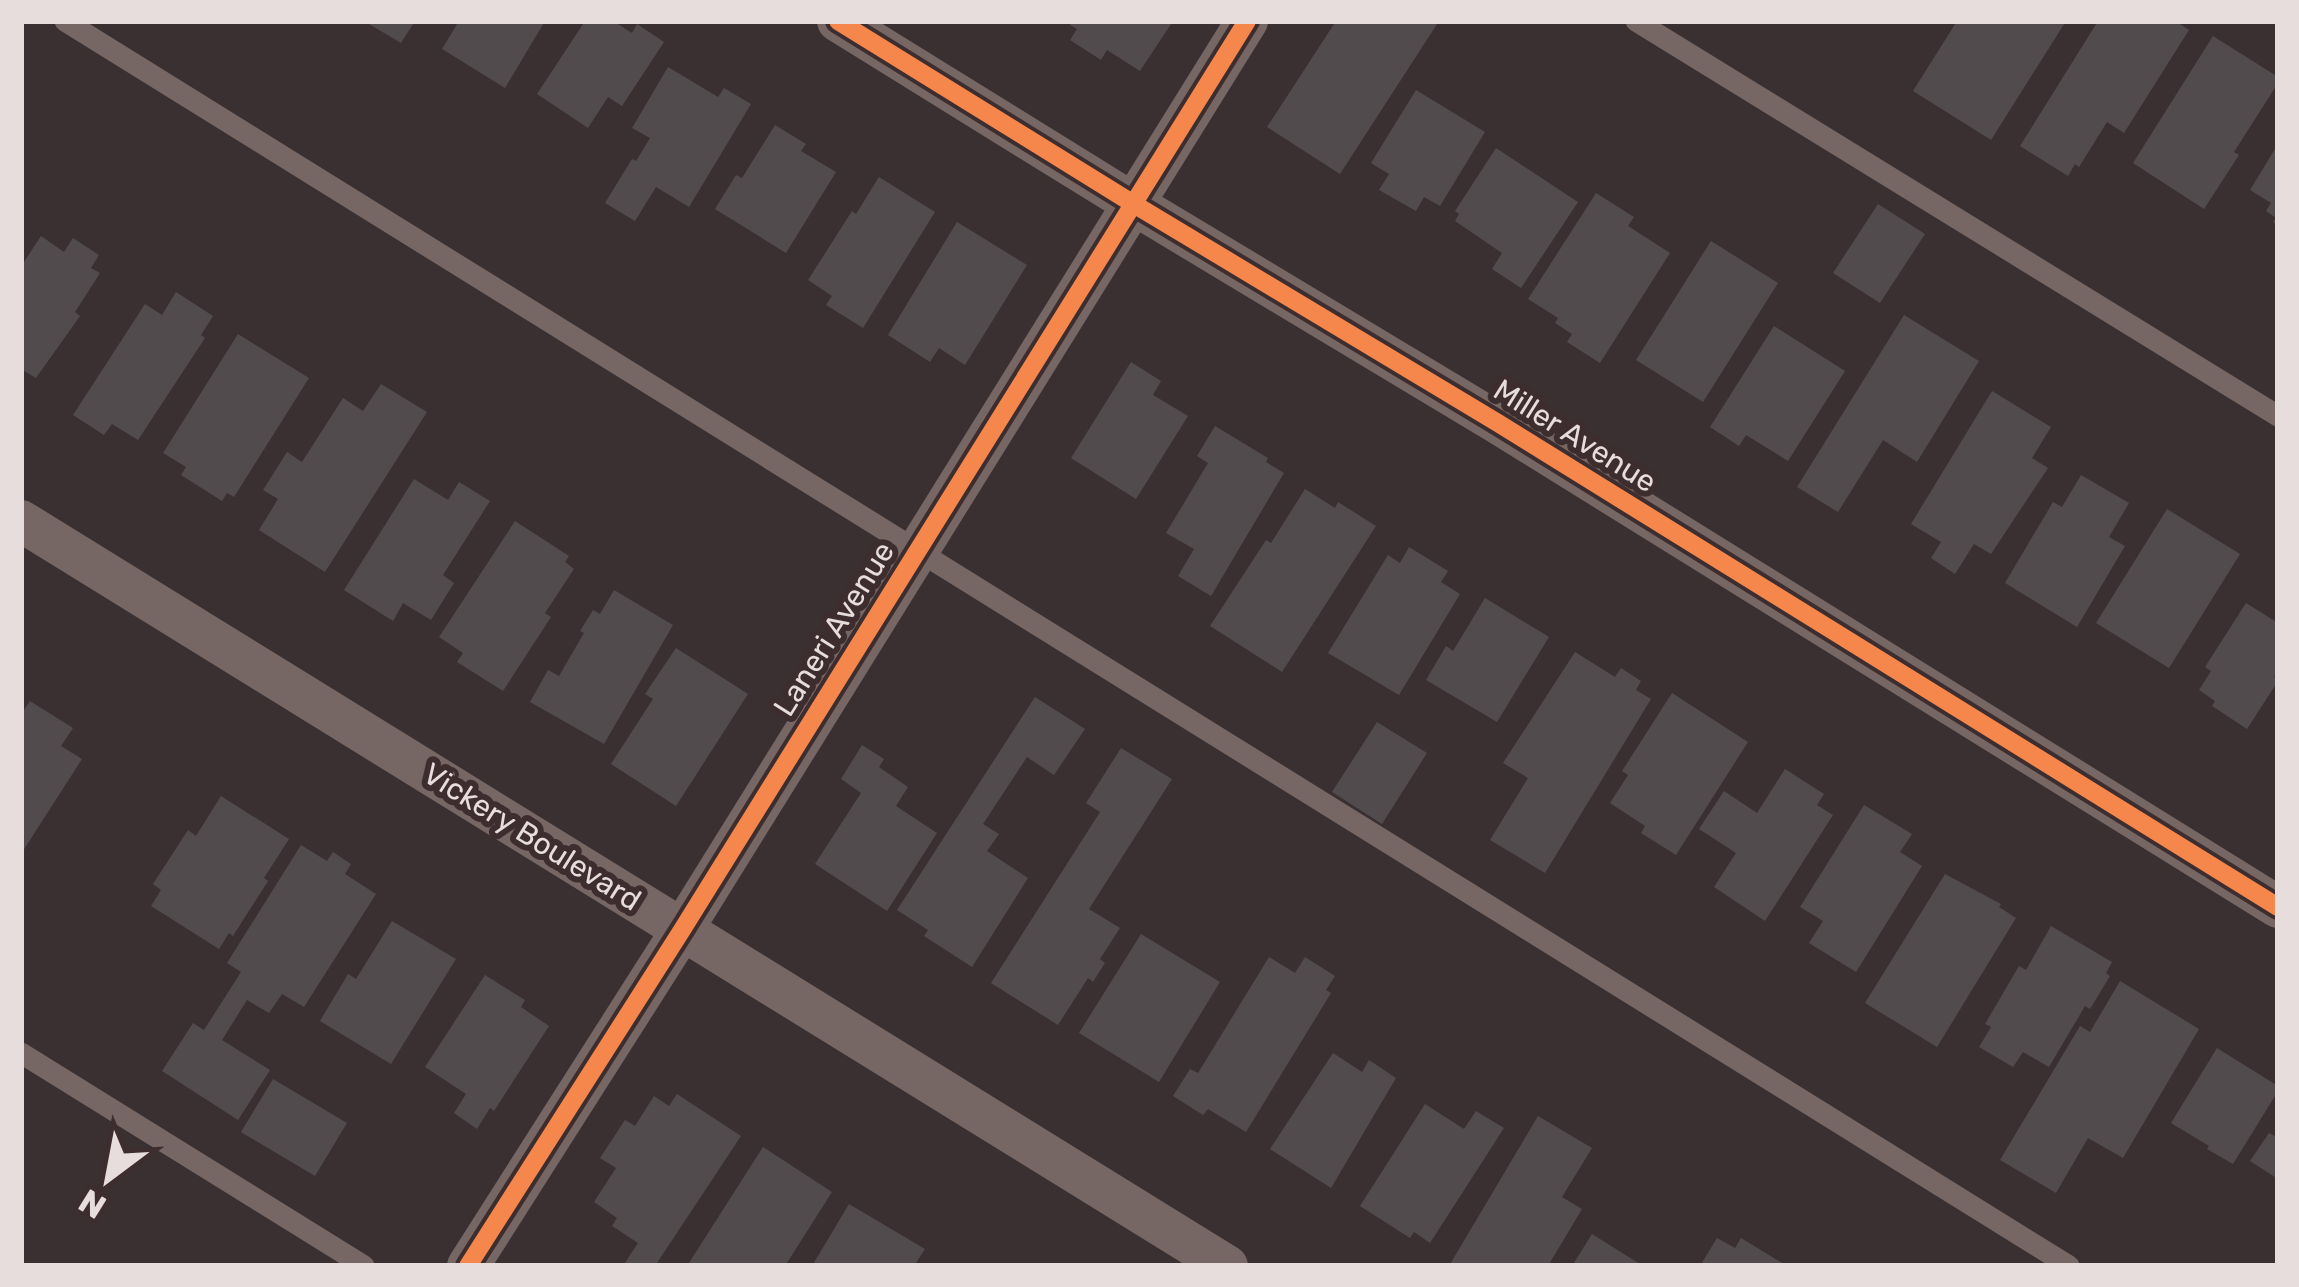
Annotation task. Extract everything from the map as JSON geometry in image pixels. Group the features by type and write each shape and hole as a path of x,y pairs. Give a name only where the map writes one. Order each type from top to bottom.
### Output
{"street":[{"name":"Miller Avenue","path":"838,21 2278,907"},
{"name":"Laneri Avenue","path":"468,1266 682,931 1247,21"},
{"name":"Vickery Boulevard","path":"21,521 1227,1266"}],"lane":[{"path":"64,21 2069,1266"},
{"path":"1636,21 2278,416"},
{"path":"21,1053 364,1266"}],"building":[{"path":"364,21 415,21 401,43"},
{"path":"459,21 545,21 505,88 442,49"},
{"path":"585,21 613,21 632,33 637,24 664,42 622,106 608,97 588,128 537,94"},
{"path":"1073,21 1173,21 1140,71 1107,50 1101,60 1070,40 1077,29 1070,25"},
{"path":"1336,21 1439,21 1340,174 1267,127"},
{"path":"1957,21 2066,21 1991,140 1913,91"},
{"path":"2098,21 2175,21 2189,30 2124,133 2107,122 2079,167 2075,164 2068,176 2020,146"},
{"path":"2213,36 2278,77 2278,83 2204,209 2133,163"},
{"path":"668,67 718,97 724,88 751,104 689,207 656,187 635,221 605,203 650,138 632,128"},
{"path":"1416,90 1485,132 1440,206 1424,197 1416,211 1379,190 1389,174 1371,163"},
{"path":"775,125 806,144 801,151 836,172 786,253 715,209 736,175 742,178"},
{"path":"2278,144 2278,226 2266,211 2271,203 2250,190"},
{"path":"1496,148 1578,202 1521,288 1492,269 1502,253 1455,221 1459,214 1455,211"},
{"path":"879,177 935,212 863,328 826,305 832,296 808,280"},
{"path":"1596,193 1634,217 1628,226 1670,253 1600,363 1567,342 1572,334 1555,323 1558,318 1528,299"},
{"path":"1878,204 1925,234 1880,303 1833,273"},
{"path":"957,222 1027,265 965,365 939,348 930,362 888,335"},
{"path":"41,236 64,252 73,238 99,255 91,268 100,273 75,312 80,316 36,378 21,369 21,261"},
{"path":"1711,241 1778,283 1703,402 1636,360"},
{"path":"176,292 213,316 201,335 205,338 138,440 112,424 104,435 73,415 145,304 162,315"},
{"path":"1904,315 1979,361 1917,462 1883,440 1838,512 1797,487"},
{"path":"1774,326 1845,371 1788,461 1746,435 1739,446 1710,427"},
{"path":"238,334 309,378 234,497 227,493 222,501 181,475 186,467 163,453"},
{"path":"1131,362 1161,381 1153,395 1188,416 1136,499 1071,458"},
{"path":"381,384 427,412 325,572 259,530 278,499 263,490 287,452 302,462 343,398 363,411"},
{"path":"1992,391 2051,427 2032,458 2048,468 1991,554 1974,544 1955,574 1931,558 1941,542 1911,524"},
{"path":"1215,426 1284,473 1211,596 1178,576 1194,549 1166,533 1208,463 1197,456"},
{"path":"2081,475 2129,503 2109,537 2125,546 2077,627 2005,583 2053,502 2062,507"},
{"path":"414,479 448,500 459,482 490,501 443,575 454,583 431,620 403,603 393,621 344,590"},
{"path":"1305,489 1335,508 1338,502 1376,526 1282,672 1210,626"},
{"path":"2167,509 2240,554 2169,668 2096,623"},
{"path":"515,521 569,556 565,562 574,569 545,613 551,617 503,691 457,662 463,653 439,637"},
{"path":"1409,547 1448,571 1441,582 1460,594 1399,695 1328,653 1388,555 1400,563"},
{"path":"614,590 673,625 604,744 530,702 548,670 559,676 593,610 600,614"},
{"path":"1485,598 1549,637 1497,722 1426,680 1446,646 1453,651"},
{"path":"2246,603 2278,623 2274,677 2278,681 2247,729 2212,706 2215,701 2199,690 2211,671 2205,667"},
{"path":"676,648 748,694 676,806 611,764 653,699 645,694"},
{"path":"1575,652 1615,677 1621,668 1641,681 1636,690 1651,699 1545,873 1490,840 1528,778 1503,763"},
{"path":"1672,693 1748,742 1676,855 1641,833 1645,826 1610,803 1628,775 1622,771"},
{"path":"1035,697 1085,729 1054,775 1027,757 983,824 999,834 987,851 1028,878 972,967 924,936 928,930 897,910"},
{"path":"30,701 73,728 61,746 82,759 21,854 21,714"},
{"path":"1377,722 1427,753 1382,824 1332,792"},
{"path":"862,745 884,759 879,767 908,787 896,806 937,833 887,911 815,864 861,793 841,779"},
{"path":"1121,748 1172,779 1089,909 1120,928 1100,959 1105,963 1093,982 1088,978 1058,1025 991,983 1100,812 1086,803"},
{"path":"1785,769 1824,794 1817,805 1833,815 1765,921 1714,887 1736,853 1699,829 1724,791 1757,813"},
{"path":"221,796 289,839 233,936 229,933 219,949 151,906 161,890 153,884 188,830 196,836"},
{"path":"1864,805 1912,834 1900,852 1922,866 1856,972 1809,943 1823,921 1800,907"},
{"path":"301,845 327,861 333,852 351,864 345,874 376,894 304,1007 282,994 269,1013 247,1000 222,1040 270,1070 238,1120 162,1071 193,1023 204,1030 241,972 227,963"},
{"path":"1945,874 2001,904 2016,918 1937,1047 1865,1003"},
{"path":"392,921 456,959 391,1064 320,1021 348,974 356,979"},
{"path":"2051,926 2112,962 2106,973 2110,976 2090,1009 2085,1006 2049,1067 2023,1052 2013,1067 1979,1047 1991,1027 1985,1024 2019,966 2026,970"},
{"path":"1141,934 1220,982 1159,1082 1079,1033"},
{"path":"1269,957 1295,973 1305,957 1335,976 1326,990 1331,993 1246,1132 1208,1109 1203,1115 1173,1096 1190,1069 1198,1073"},
{"path":"485,975 525,1000 521,1007 549,1026 494,1111 490,1108 477,1129 454,1113 466,1094 425,1067"},
{"path":"2120,981 2199,1029 2123,1158 2088,1138 2056,1193 2000,1160 2080,1026 2090,1032"},
{"path":"2217,1048 2278,1086 2233,1164 2171,1123"},
{"path":"1333,1053 1362,1072 1369,1060 1396,1078 1331,1188 1270,1149"},
{"path":"273,1079 347,1123 315,1176 241,1132"},
{"path":"677,1094 741,1136 655,1266 623,1266 638,1243 612,1226 617,1218 594,1202 616,1168 600,1158 625,1120 635,1126 654,1096 669,1106"},
{"path":"1425,1104 1464,1129 1476,1111 1504,1128 1430,1243 1414,1232 1410,1238 1360,1206"},
{"path":"1538,1116 1592,1148 1562,1197 1582,1209 1548,1266 1449,1266"},
{"path":"2278,1131 2278,1179 2250,1161 2269,1133 2275,1136"},
{"path":"763,1147 832,1192 785,1266 687,1266"},
{"path":"849,1204 925,1249 914,1266 812,1266"},
{"path":"1592,1234 1643,1266 1572,1266"},
{"path":"1717,1238 1735,1248 1741,1238 1787,1266 1700,1266"}],"cycle path":[{"path":"838,21 2278,907"},
{"path":"468,1266 1247,21"}]}
